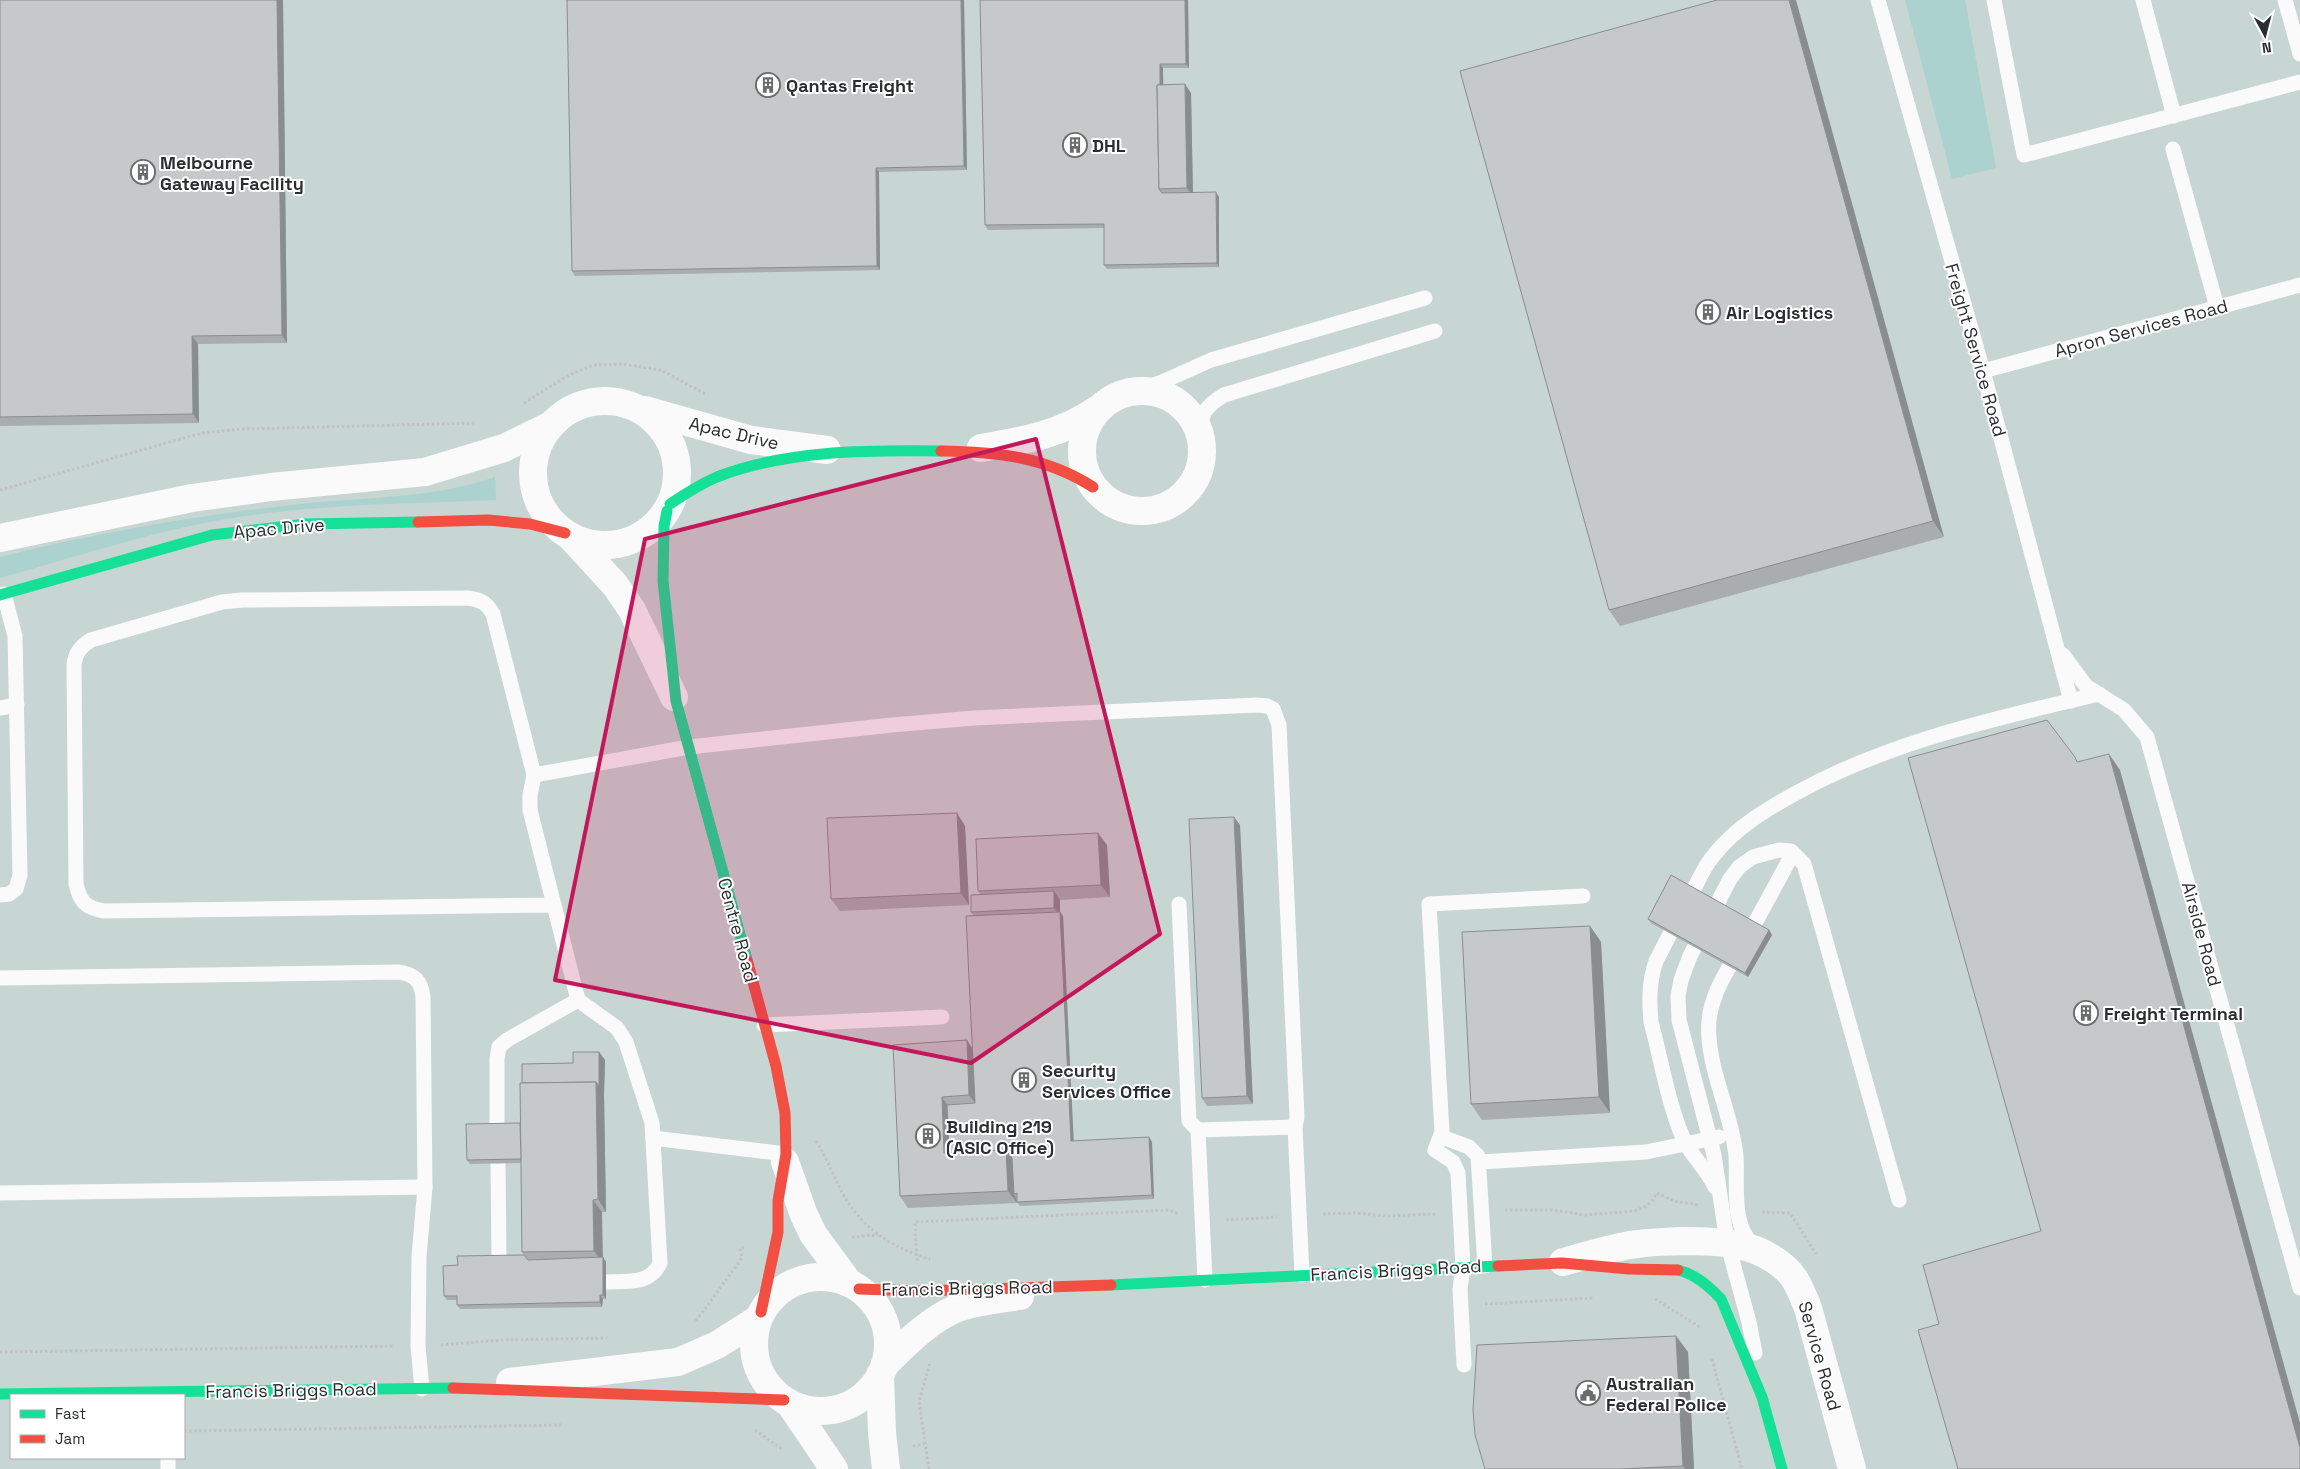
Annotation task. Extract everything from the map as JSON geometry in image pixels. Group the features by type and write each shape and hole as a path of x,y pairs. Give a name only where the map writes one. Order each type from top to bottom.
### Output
{"street":[{"path":"1147,391 1175,401 1191,418 1200,438 1200,462 1197,474 1182,495 1161,507 1136,510 1112,503 1093,487 1083,464 1083,440 1092,417 1100,408 1120,395 1132,392 1147,391"},
{"path":"0,538 192,498 271,487 425,472 504,448 549,426 568,410 592,402 604,401 629,405 643,412 655,421 665,433 672,447 677,478 669,508 649,530 624,543 595,545 568,535 548,519 541,508 533,485 535,454 549,426"},
{"name":"Apac Drive","path":"629,405 751,440 840,452 968,451 1030,459 1070,472 1093,487"},
{"name":"Apac Drive","path":"968,451 1030,440 1072,425 1100,408"},
{"name":"Apac Drive","path":"669,508 695,487 722,475 761,464 840,452"},
{"name":"Centre Road","path":"669,508 664,526 663,581 676,701 781,1088 785,1113 785,1158 778,1201 777,1238 760,1315"},
{"name":"Apac Drive","path":"2,595 212,535 306,524 488,520 530,524 568,535"},
{"name":"Centre Road","path":"568,535 615,585 632,610 676,701"},
{"name":"Centre Road","path":"785,1158 804,1215 813,1234 854,1286"},
{"name":"Service Road","path":"1562,1263 1628,1245 1647,1242 1727,1242 1762,1252 1786,1269 1801,1292 1808,1308 1852,1469"},
{"name":"Francis Briggs Road","path":"854,1286 899,1292 969,1287 1076,1286 1562,1263 1629,1269 1664,1268 1680,1270 1696,1277 1711,1288 1721,1299 1762,1397"},
{"path":"834,1469 787,1402 767,1384 756,1364 754,1341 760,1315 775,1294 805,1279 828,1278 854,1286 876,1306 884,1322 888,1340 882,1369 886,1467"},
{"name":"Francis Briggs Road","path":"882,1369 930,1323 955,1309 970,1304 1076,1286"},
{"name":"Francis Briggs Road","path":"462,1388 678,1362 717,1345 760,1315"},
{"path":"787,1402 815,1410 841,1408 864,1395 873,1386 882,1369"},
{"name":"Francis Briggs Road","path":"0,1394 462,1388 787,1402"},
{"path":"1762,1397 1782,1469"}],"lane":[{"name":"Freight Service Road","path":"1878,0 2059,650 2071,701"},
{"path":"1994,0 2024,155 2300,82"},
{"path":"2142,0 2174,116"},
{"path":"2285,0 2300,54"},
{"path":"2173,149 2217,307"},
{"name":"Apron Services Road","path":"1982,371 2300,285"},
{"path":"1132,392 1162,382 1211,360 1425,298"},
{"path":"1200,438 1199,423 1206,408 1224,395 1435,332"},
{"path":"0,895 9,894 16,889 20,875 15,636 2,595"},
{"path":"554,905 104,911 84,905 79,897 76,884 74,664 76,654 82,646 91,640 222,602 252,600 468,598 479,599 488,605 493,614 534,775 530,795 530,810 554,905 578,1000 617,1028 626,1042 652,1123 660,1263 653,1275 645,1279 606,1282"},
{"name":"Airside Road","path":"2059,650 2086,686 2124,710 2147,737 2299,1284"},
{"path":"1719,1195 1708,1173 1686,1145 1678,1124 1651,1022 1649,990 1656,961 1713,855 1739,829 1768,808 1830,774 1885,752 2099,694"},
{"path":"0,708 17,705"},
{"path":"534,775 689,748 892,725 974,718 1267,706 1273,710 1279,725 1297,1116 1295,1127 1302,1275"},
{"path":"1762,1397 1750,1322 1727,1242 1710,1140 1679,1020 1678,996 1681,980 1693,949 1730,879 1739,867 1754,857 1772,851 1786,850 1794,853 1804,864 1899,1200"},
{"path":"1762,1252 1749,1242 1739,1219 1736,1154 1711,1054 1708,1025 1709,1013 1719,984 1794,853"},
{"path":"1464,1365 1460,1288 1464,1267 1458,1173 1453,1162 1438,1144 1429,904 1583,896"},
{"path":"1179,904 1189,1121 1198,1130 1205,1280"},
{"path":"0,978 398,972 409,973 417,978 422,987 424,1045 425,1187 419,1257 418,1346 422,1388"},
{"path":"497,1128 497,1059 499,1047 507,1040 578,1000"},
{"path":"764,1025 942,1017"},
{"path":"1198,1130 1295,1127"},
{"path":"1480,1162 1646,1152 1732,1134"},
{"path":"653,1138 785,1158"},
{"path":"1438,1144 1468,1147 1476,1153 1480,1162 1485,1266"},
{"path":"498,1164 498,1259"},
{"path":"0,1193 425,1187"}],"path":[{"path":"516,407 567,376 593,365 622,364 661,370 718,401 719,432"},
{"path":"0,490 202,433 242,429 482,423"},
{"path":"813,1136 828,1158 844,1196 865,1223 887,1242 933,1260"},
{"path":"1648,1294 1704,1330"},
{"path":"1461,1305 1599,1297"},
{"path":"0,1352 418,1346 501,1340 616,1338"},
{"path":"1712,1358 1742,1469"},
{"path":"185,1431 567,1425"},
{"path":"751,1427 783,1449"}],"highlighted area":[{"path":"1036,439 1160,934 971,1063 555,980 645,539"}],"shaded area":[{"path":"0,0 2300,0 2300,1469 0,1469"},
{"path":"1905,0 1965,0 1996,168 1952,179"},
{"path":"495,477 496,500 323,508 220,520 137,539 0,578 0,557 72,540 145,526 255,509 446,490"}],"building":[{"name":"Melbourne Gateway Facility","path":"0,0 277,0 282,335 192,336 193,414 0,417"},
{"name":"Qantas Freight","path":"567,0 961,0 964,166 876,168 877,266 572,271"},
{"name":"DHL","path":"980,0 1185,0 1186,64 1160,64 1160,85 1157,85 1159,189 1162,193 1216,192 1217,263 1104,265 1104,224 985,225"},
{"name":"Air Logistics","path":"1717,0 1789,0 1933,521 1609,610 1460,71"},
{"path":"1185,84 1187,188 1159,189 1157,85"},
{"name":"Freight Terminal","path":"2047,720 2077,762 2109,754 2300,1448 2300,1469 1958,1469 1918,1330 1939,1324 1923,1265 2041,1231 1908,758"},
{"path":"957,813 961,893 831,899 827,818"},
{"path":"1234,817 1247,1096 1202,1098 1189,819"},
{"path":"1098,833 1101,885 978,891 976,839"},
{"path":"1671,875 1769,930 1745,973 1648,919"},
{"path":"1054,891 1054,908 971,912 971,895"},
{"name":"Security Services Office","path":"1060,912 1071,1141 1149,1137 1152,1195 1017,1202 1017,1193 1014,1194 1012,1158 1006,1150 949,1153 947,1105 975,1103 966,916"},
{"path":"1590,926 1599,1097 1471,1104 1462,932"},
{"name":"Building 219 (ASIC Office)","path":"967,1040 969,1095 942,1097 944,1153 1006,1150 1008,1191 900,1196 893,1045"},
{"path":"573,1052 599,1052 599,1086 596,1082 522,1083 522,1064 573,1063"},
{"path":"596,1082 598,1199 593,1200 594,1251 522,1252 520,1083"},
{"path":"520,1123 521,1159 467,1160 466,1124"},
{"path":"524,1255 528,1260 603,1257 603,1295 600,1295 600,1302 457,1305 457,1296 444,1296 443,1266 458,1265 457,1256"},
{"name":"Australian Federal Police","path":"1676,1336 1683,1466 1620,1469 1485,1469 1475,1435 1473,1410 1477,1345"}],"traffic: fast":[{"path":"670,504 717,477 771,461 856,452 941,451"},
{"path":"667,511 664,526 663,581 676,701 747,960"},
{"path":"0,595 212,535 306,524 418,522"},
{"path":"1111,1285 1498,1266"},
{"path":"1678,1270 1690,1274 1701,1281 1721,1299 1762,1397 1782,1469"},
{"path":"0,1394 453,1388"}],"traffic: jam":[{"path":"941,451 1001,455 1038,462 1056,468 1093,487"},
{"path":"418,522 488,520 530,524 565,533"},
{"path":"747,960 776,1066 785,1113 786,1154 778,1201 778,1232 761,1312"},
{"path":"1498,1266 1562,1263 1629,1269 1678,1270"},
{"path":"859,1289 920,1291 1111,1285"},
{"path":"453,1388 784,1400"}],"place":[{"name":"Qantas Freight","path":"768,85"},
{"name":"DHL","path":"1075,145"},
{"name":"Melbourne Gateway Facility","path":"143,172"},
{"name":"Air Logistics","path":"1708,312"},
{"name":"Freight Terminal","path":"2086,1013"},
{"name":"Security Services Office","path":"1024,1080"},
{"name":"Building 219 (ASIC Office)","path":"928,1136"},
{"name":"Australian Federal Police","path":"1588,1393"}]}
